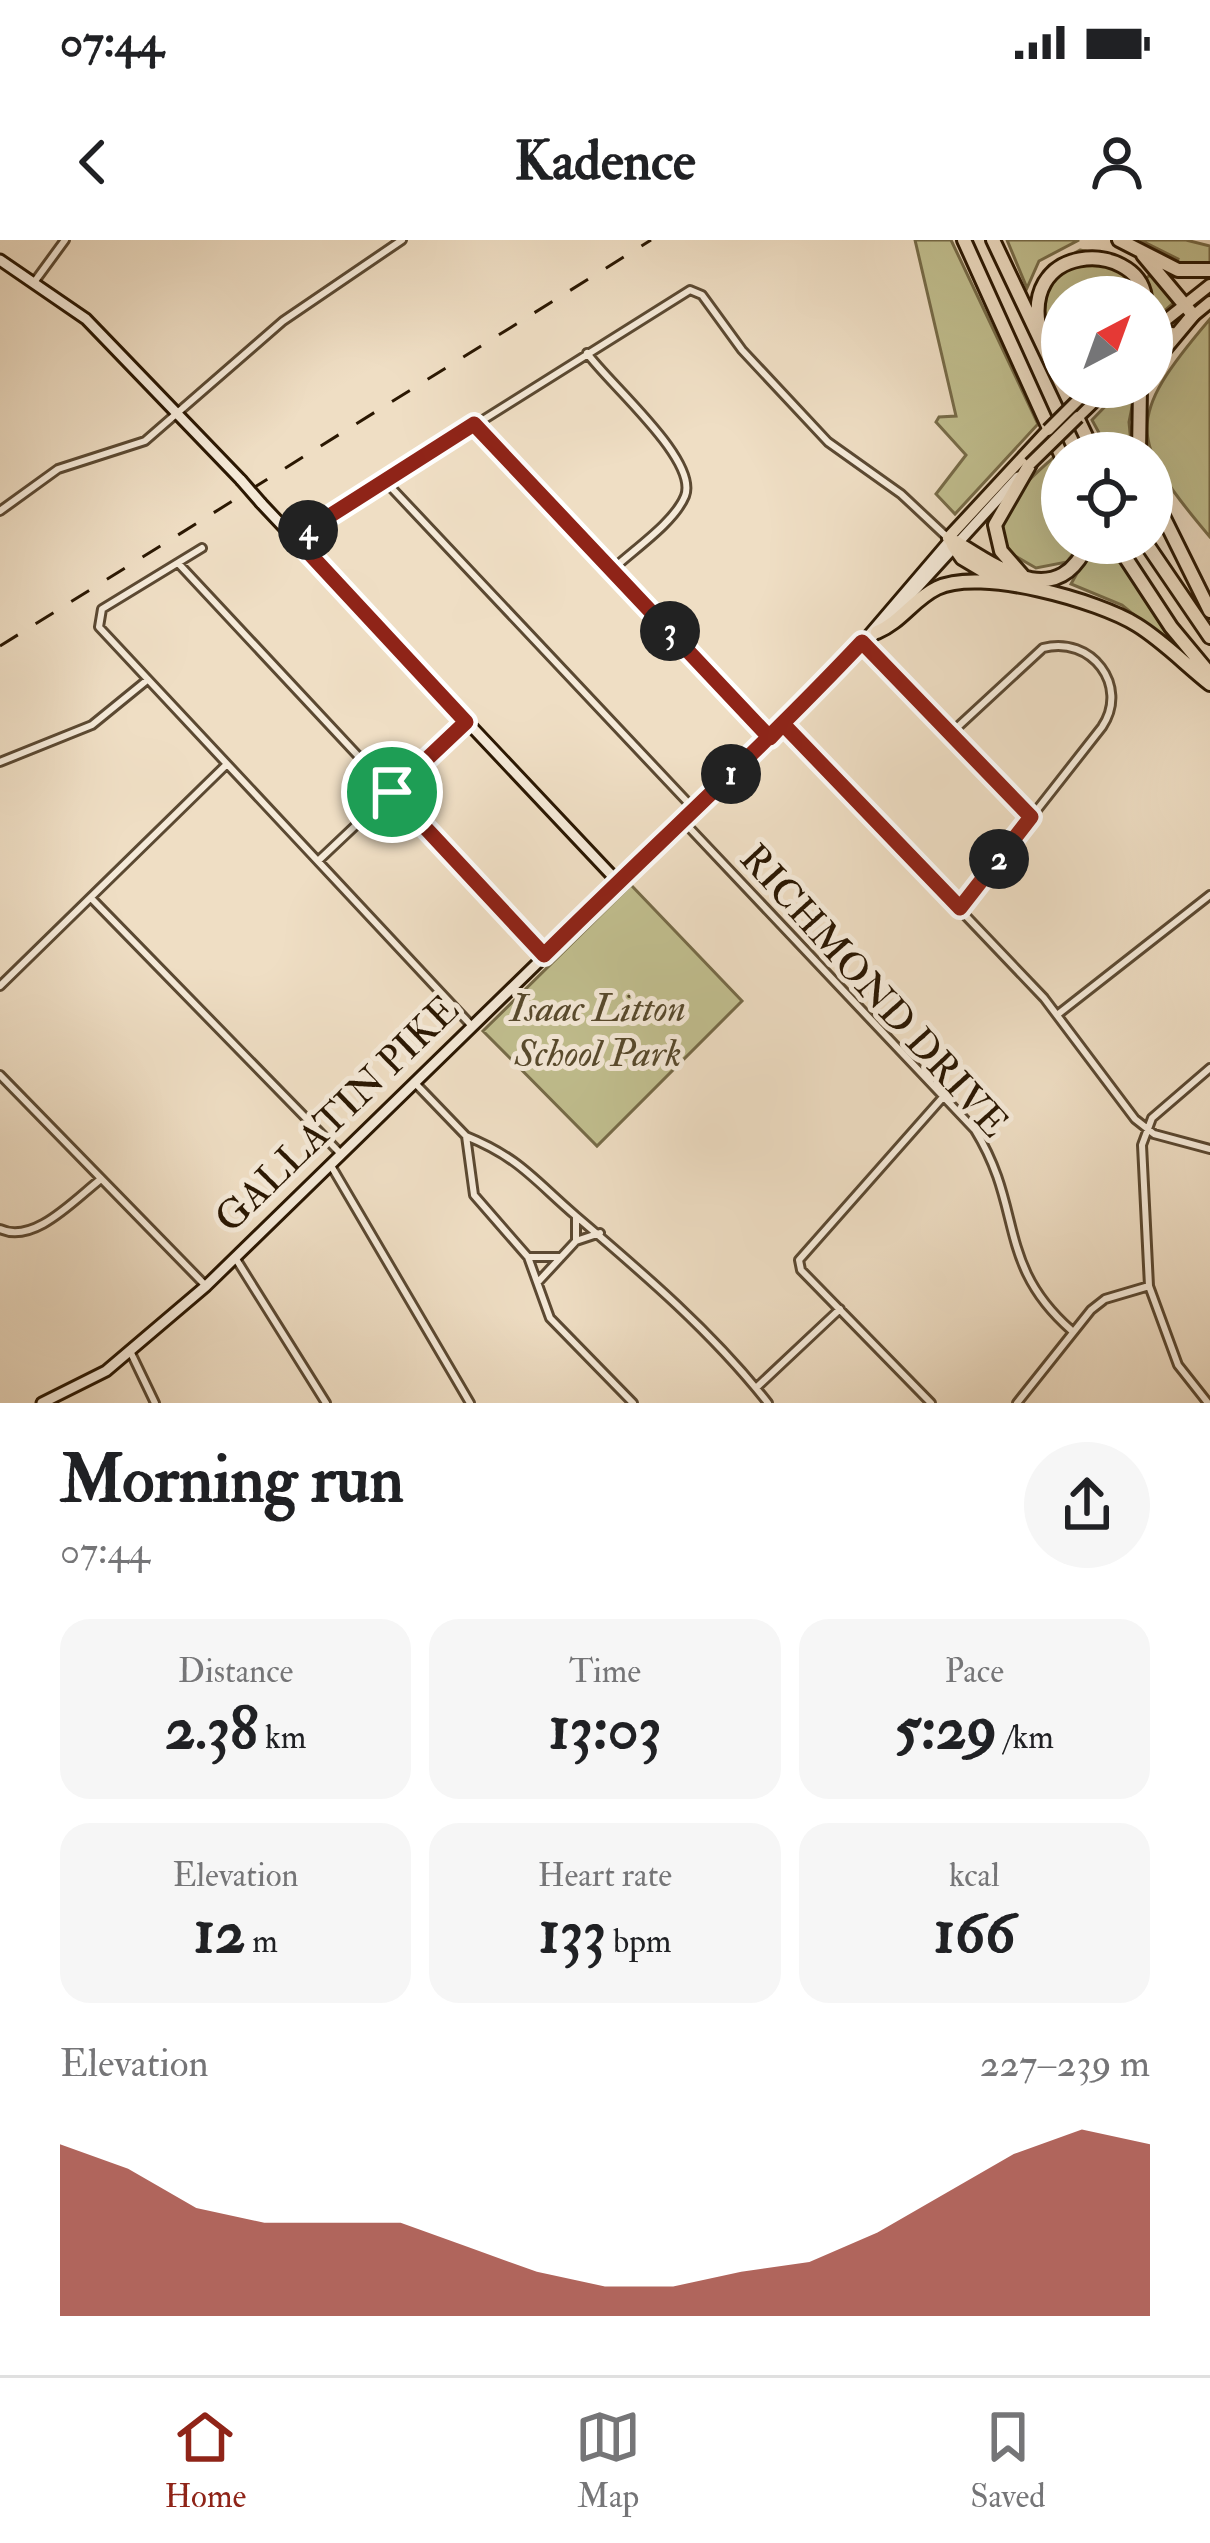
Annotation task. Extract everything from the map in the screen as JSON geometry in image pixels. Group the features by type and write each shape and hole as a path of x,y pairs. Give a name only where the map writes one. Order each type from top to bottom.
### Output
{"highway":[{"path":"964,240 1051,432"},
{"path":"993,240 1041,351"},
{"path":"1119,240 1178,270 1210,270"},
{"path":"1042,276 1060,254 1085,246 1112,250 1134,266 1138,276"},
{"path":"1143,255 1189,310 1173,333"},
{"path":"1041,279 1036,291 1041,333"},
{"path":"1018,581 1001,551 995,525 1026,460"},
{"path":"1173,536 1210,611"},
{"path":"952,542 985,574 1108,608 1138,625 1210,684"},
{"path":"877,632 938,587 953,582 1044,580 1063,575 1076,564"},
{"path":"1130,564 1171,627 1210,674"},
{"path":"1160,564 1210,637"}],"main road":[{"path":"0,260 86,319 618,882"},
{"path":"1173,327 1210,285"},
{"path":"1173,319 1210,302"},
{"name":"GALLATIN PIKE","path":"42,1403 131,1353 206,1286 770,738 1072,408"},
{"name":"GALLATIN PIKE","path":"1026,460 1085,408"},
{"name":"GALLATIN PIKE","path":"862,642 877,632 952,542"}],"street":[{"path":"34,281 65,240"},
{"path":"0,511 58,470 145,441 283,322 403,240"},
{"path":"295,538 587,353 696,291 828,442 902,494 952,542"},
{"path":"587,353 674,452 687,478 683,501 613,570"},
{"path":"474,424 770,738"},
{"path":"385,481 694,809"},
{"path":"202,548 102,609 98,618 105,636 471,1025"},
{"path":"178,563 544,955"},
{"path":"862,642 1031,817"},
{"path":"950,734 1043,648 1078,649 1100,666 1114,689 1111,715 960,908"},
{"path":"0,762 92,724 146,681"},
{"path":"318,860 466,722"},
{"path":"783,724 1057,1015 1145,1129 1210,1149"},
{"path":"1,984 227,764"},
{"name":"RICHMOND DRIVE","path":"683,821 975,1130 998,1172 1023,1274 1034,1294 1071,1330"},
{"path":"1057,1015 1210,895"},
{"path":"92,898 340,1154"},
{"path":"1208,1403 1178,1366 1149,1286 1142,1209 1145,1129 1210,1068"},
{"path":"0,1075 206,1286"},
{"path":"414,1082 466,1136 517,1159 576,1216 630,1258 768,1403"},
{"path":"931,1403 800,1270 799,1260 944,1096"},
{"path":"466,1136 474,1195 529,1257 550,1318 634,1403"},
{"path":"330,1164 470,1403"},
{"path":"0,1229 13,1234 37,1228 100,1179"},
{"path":"576,1216 576,1241"},
{"path":"538,1282 576,1241 599,1233"},
{"path":"234,1257 326,1403"},
{"path":"529,1257 561,1257"},
{"path":"1017,1403 1071,1330 1105,1299 1149,1286"},
{"path":"756,1388 840,1309"},
{"path":"131,1353 155,1403"},
{"path":"1188,1403 1196,1393"}],"green space":[{"path":"915,240 951,240 1038,424 955,514 936,494 966,455 936,422 939,417 956,416"},
{"path":"1007,240 1079,240 1039,261 1027,288"},
{"path":"1140,240 1186,240 1210,246 1210,264 1176,264 1178,259"},
{"path":"1080,250 1118,258 1129,276 1052,276 1055,264"},
{"path":"1210,319 1210,537 1173,490 1173,432 1147,429 1151,408 1173,408 1173,366"},
{"path":"1104,408 1132,408 1130,432 1099,432 1092,420"},
{"path":"1041,469 1041,564 1057,564 1036,568 1010,553 1003,525 1013,499"},
{"path":"1082,564 1123,564 1176,649 1122,605 1071,584"},
{"name":"Isaac Litton School Park","path":"631,885 742,1001 597,1146 483,1031"}],"railway":[{"path":"0,646 651,240"}],"route":[{"path":"392,792 466,722 295,538 474,424 770,738 783,724 960,908 1031,817 862,642 783,724 770,738 544,955 392,792"}]}
